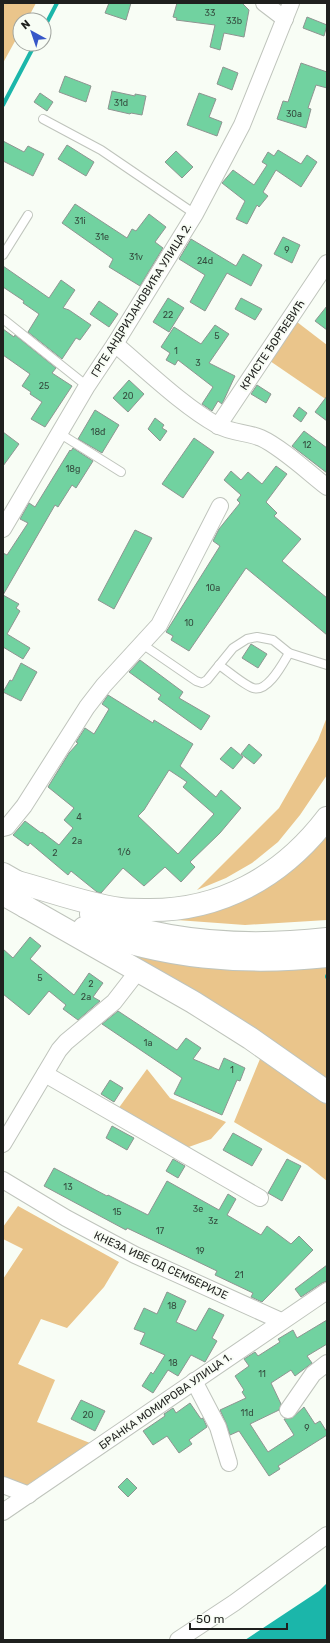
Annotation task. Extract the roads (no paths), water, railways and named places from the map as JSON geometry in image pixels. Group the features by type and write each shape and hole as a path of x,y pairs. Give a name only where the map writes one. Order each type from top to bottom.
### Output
{"main road":[{"path":"8,883 92,904 121,909 162,910 198,905 225,897 251,886 284,863 314,834 327,818"},
{"path":"8,883 26,907 193,1002 250,1038 327,1092"},
{"path":"8,883 40,894 109,922 162,936 233,944 290,943 327,939"},
{"path":"26,907 113,939 161,951 218,959 239,960 327,956"}],"street":[{"path":"264,3 284,19"},
{"name":"ГРГЕ АНДРИЈАНОВИЋА УЛИЦА 2.","path":"3,529 87,386 115,344 195,214 242,126 291,3"},
{"name":"КРИСТЕ ЂОРЂЕВИЋ","path":"218,426 327,264"},
{"path":"115,344 190,407 218,426 233,432 262,438 327,487"},
{"path":"3,828 7,827 24,806 87,707 104,684 159,625 220,506"},
{"path":"3,1144 62,1046 114,1002 138,971"},
{"path":"45,1074 260,1198"},
{"name":"КНЕЗА ИВЕ ОД СЕМБЕРИЈЕ","path":"3,1180 66,1218 129,1252 281,1321"},
{"name":"БРАНКА МОМИРОВА УЛИЦА 1.","path":"3,1512 327,1290"},
{"path":"288,1410 313,1374 327,1363"},
{"path":"194,1381 218,1427 229,1463"},
{"path":"3,1485 28,1495"},
{"path":"178,1640 234,1603 327,1536"}],"lane":[{"name":"ГРГЕ АНДРИЈАНОВИЋА УЛИЦА 2.","path":"43,118 101,150 195,214"},
{"path":"3,255 28,216"},
{"name":"ГРГЕ АНДРИЈАНОВИЋА УЛИЦА 2.","path":"3,319 87,386"},
{"path":"59,434 121,472"},
{"path":"142,644 196,681 202,683 207,680 233,648 246,638 267,638 273,640 289,653 327,665"},
{"path":"219,666 253,688 261,688 270,682 289,653"}],"water":[{"path":"327,1583 327,1640 245,1640 319,1591"}],"waterway":[{"path":"52,13 57,3"},
{"path":"3,105 31,52"}]}
